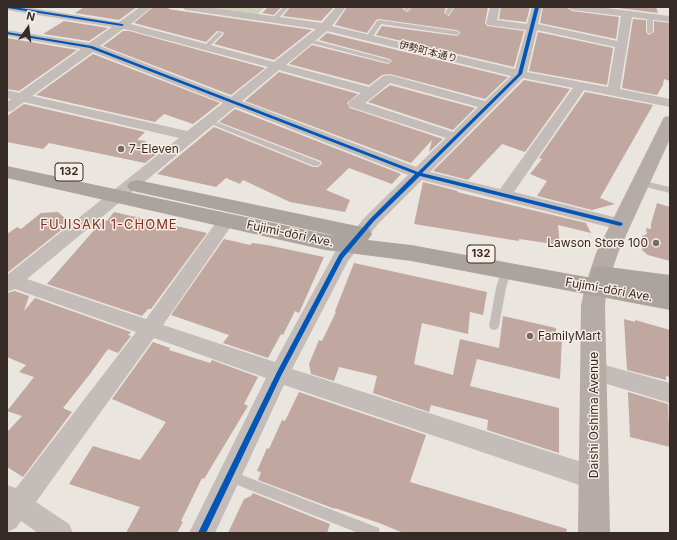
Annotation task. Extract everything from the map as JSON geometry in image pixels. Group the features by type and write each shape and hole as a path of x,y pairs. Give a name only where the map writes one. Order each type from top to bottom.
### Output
{"highway":[{"name":"Fujimi-dōri Ave.","path":"7,159 226,221 355,240 599,280 670,284"},
{"name":"Fujimi-dōri Ave.","path":"7,172 124,191 411,253 564,282 599,280 670,301"}],"street":[{"path":"7,108 147,7"},
{"name":"伊勢町本通り","path":"186,7 275,19 325,28 520,74 670,103"},
{"path":"10,283 208,121 325,28 341,7"},
{"path":"495,7 490,23 532,27 621,45"},
{"path":"202,533 279,374 341,257 372,220 520,74 537,7"},
{"path":"572,7 670,19"},
{"path":"7,8 122,25 370,91"},
{"path":"613,92 627,14"},
{"path":"7,33 91,47 419,174 620,224"},
{"path":"456,137 355,104 370,91 390,79 488,106"},
{"path":"504,195 582,86"},
{"path":"7,94 190,136"},
{"name":"Daishi Oshima Avenue","path":"594,533 593,306 607,253 640,183 665,141 670,121"},
{"path":"60,533 11,507 150,328 226,221"},
{"path":"10,283 150,328 266,368 279,374 594,478"},
{"path":"594,371 670,393"}],"lane":[{"path":"275,19 286,7"},
{"path":"448,13 451,7"},
{"path":"650,17 650,32"},
{"path":"368,38 379,22 457,33"},
{"path":"206,47 220,33"},
{"path":"309,41 388,61"},
{"path":"208,121 317,164"},
{"path":"640,183 670,190"},
{"path":"494,326 501,288 506,271"},
{"path":"229,476 374,533"}],"green space":[{"path":"209,7 265,7 258,14"}],"building":[{"path":"84,7 137,7 119,20 75,13"},
{"path":"153,7 171,7 168,9 312,30 274,60 214,44 224,34 223,32 217,31 206,42 134,23"},
{"path":"268,7 281,7 274,15 262,13"},
{"path":"290,7 334,7 321,21 283,16"},
{"path":"347,7 403,7 403,9 407,12 412,7 446,7 444,13 449,16 455,7 488,7 485,23 487,26 524,31 514,67 376,35 382,26 457,36 461,33 457,30 379,19 376,20 367,33 335,25"},
{"path":"501,7 530,7 526,22 499,19"},
{"path":"543,7 566,7 572,11 619,17 616,39 540,23"},
{"path":"610,7 656,7 658,13"},
{"path":"633,19 646,20 646,32 649,35 654,32 654,21 670,23 670,81 664,79 663,85 657,95 622,88"},
{"path":"64,21 108,28 89,41 43,34"},
{"path":"123,31 129,31 265,68 231,95 103,46"},
{"path":"538,32 613,48 607,85 529,71"},
{"path":"327,33 508,77 485,99 390,74 382,75 369,85 289,64 312,45 388,64 392,61 390,59 319,40"},
{"path":"7,38 77,50 19,91 7,89"},
{"path":"93,54 220,103 193,124 164,114 155,122 36,95"},
{"path":"279,72 358,94 347,103 350,108 443,139 429,152 432,140 411,163 245,101"},
{"path":"524,80 570,89 525,152 502,144 468,180 433,171"},
{"path":"390,85 475,108 453,130 368,102"},
{"path":"585,92 653,105 600,198 615,204 592,210 537,196 547,181 530,174 542,159 539,158"},
{"path":"24,104 145,132 137,140 146,141 144,144 164,148 145,163 49,143 43,149 7,142 7,116"},
{"path":"235,109 401,174 392,184 349,168 326,190 350,200 345,212 290,202 243,180 240,184 226,178 216,187 157,174 214,127 313,167 318,167 322,164 321,161 219,122"},
{"path":"423,182 458,191 457,192 586,223 591,233 558,225 560,245 519,239 519,241 414,224"},
{"name":"Lawson Store 100","path":"657,203 670,207 670,261 648,255 642,250 642,236 647,234 646,228 651,229"},
{"path":"58,212 66,219 60,231 7,273 7,234 17,227 21,229 41,213"},
{"path":"114,212 207,233 151,309 148,309 142,316 47,284 103,220 107,221"},
{"path":"224,239 250,245 252,243 267,245 324,257 299,313 295,311 283,335 281,334 268,358 223,343 229,335 171,315"},
{"path":"354,263 487,292 483,315 470,312 468,334 422,323 414,364 453,375 460,339 499,348 503,316 556,328 556,335 562,337 560,379 477,359 470,386 559,408 559,453 487,430 488,420 431,405 429,412 373,393 377,376 339,367 334,381 311,374 309,364 319,340 322,341 336,312 335,311"},
{"path":"15,291 29,296 24,311 35,298 131,332 128,335 131,336 118,353 108,349 63,408 72,412 23,477 7,467 7,432 22,416 7,411 34,377 19,372 26,365 7,357 7,293"},
{"path":"624,319 635,322 635,320 670,330 670,377 666,376 666,380 627,370"},
{"path":"153,342 170,348 169,350 210,363 212,360 258,377 244,404 248,406 204,479 202,478 181,521 183,522 177,533 126,533 140,507 69,484 93,446 140,460 166,422 112,399"},
{"path":"299,392 426,435 410,482 567,529 566,533 403,533 382,524 335,509 258,480 261,472 257,471 267,448 269,449 282,420 285,421"},
{"path":"628,392 668,404 670,447 630,437"},
{"path":"253,493 330,524 327,533 228,533 244,499 251,496"}],"cycle path":[{"path":"7,7 122,25"},
{"path":"202,533 279,374 341,257 372,220 520,74 537,7"},
{"path":"7,33 91,47 419,174 620,224"}],"place":[{"name":"7-Eleven","path":"121,149"},
{"name":"Lawson Store 100","path":"656,243"},
{"name":"FamilyMart","path":"530,336"}],"district":[{"name":"FUJISAKI 1-CHOME","path":"109,225"}]}
